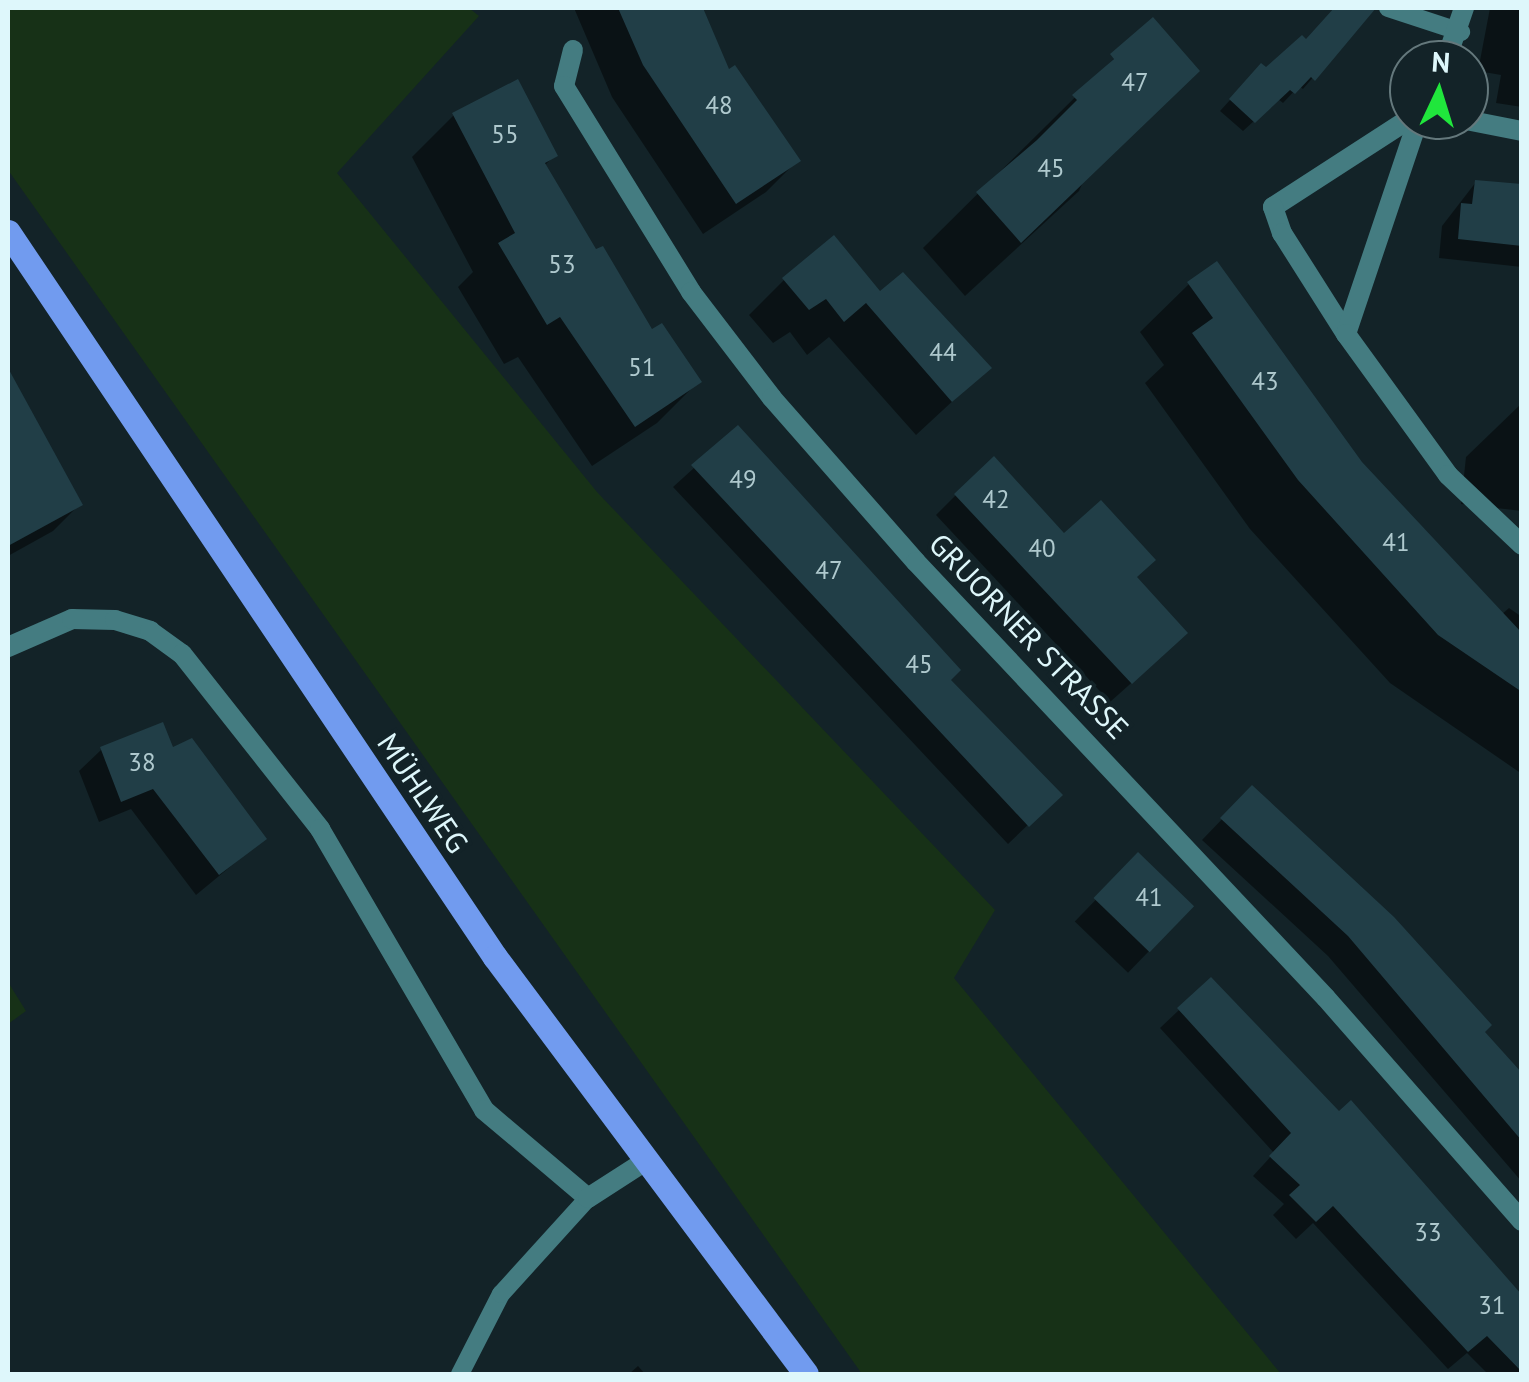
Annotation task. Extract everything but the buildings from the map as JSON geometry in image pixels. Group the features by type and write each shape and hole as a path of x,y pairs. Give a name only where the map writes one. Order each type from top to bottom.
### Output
{"main road":[{"name":"MÜHLWEG","path":"8,232 495,956 806,1374"}],"street":[{"path":"1456,40 1464,8"},
{"name":"GRUORNER STRASSE","path":"573,50 564,86 685,282 772,398 916,562 1326,998 1522,1221"},
{"path":"1489,125 1522,132"},
{"path":"1389,131 1273,206 1282,233 1346,334 1448,474 1522,545"},
{"path":"1346,334 1411,140"},
{"path":"8,648 72,619 116,620 150,631 182,654 320,829 484,1110 588,1198 647,1160"}],"lane":[{"path":"1388,8 1460,32"},
{"path":"460,1374 501,1294 588,1198"}],"green space":[{"path":"8,8 469,8 479,16 337,173 597,492 995,910 954,978 1281,1374 862,1374 8,170"},
{"path":"8,982 26,1011 8,1024"}]}
